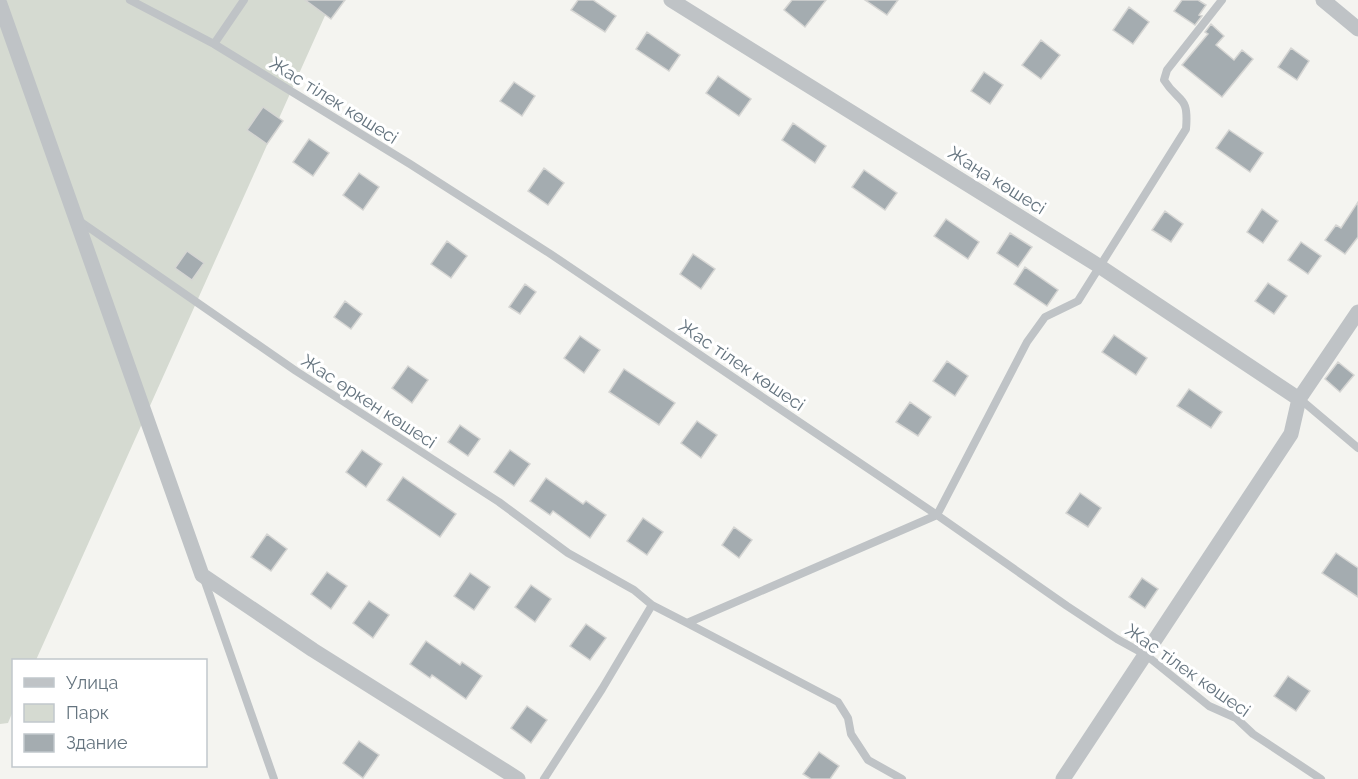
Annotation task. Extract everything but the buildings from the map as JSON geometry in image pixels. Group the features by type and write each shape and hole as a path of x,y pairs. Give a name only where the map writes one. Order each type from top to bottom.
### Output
{"street":[{"name":"Жаңа көшесі","path":"671,0 1099,266 1299,399"},
{"path":"1330,2 1358,29"},
{"path":"0,4 202,575 313,650 518,779"},
{"path":"1063,779 1291,434 1299,399 1358,312"}],"lane":[{"name":"Жас тілек көшесі","path":"130,0 214,44 410,164 549,253 937,515 1067,606 1146,655 1209,706 1236,718 1253,735 1321,779"},
{"path":"214,44 244,0"},
{"path":"687,623 937,515 1027,342 1045,317 1078,301 1186,129 1188,110 1180,96 1170,89 1164,80 1167,70 1222,0"},
{"name":"Жас өркен көшесі","path":"74,217 296,371 499,502 568,553 634,590 652,604 838,702 848,718 851,734 868,760 902,779"},
{"path":"1299,399 1358,448"},
{"path":"202,575 274,779"},
{"path":"544,779 602,689 652,604"}],"green space":[{"path":"0,0 332,0 36,659 12,659 12,713 8,723 0,724"}]}
